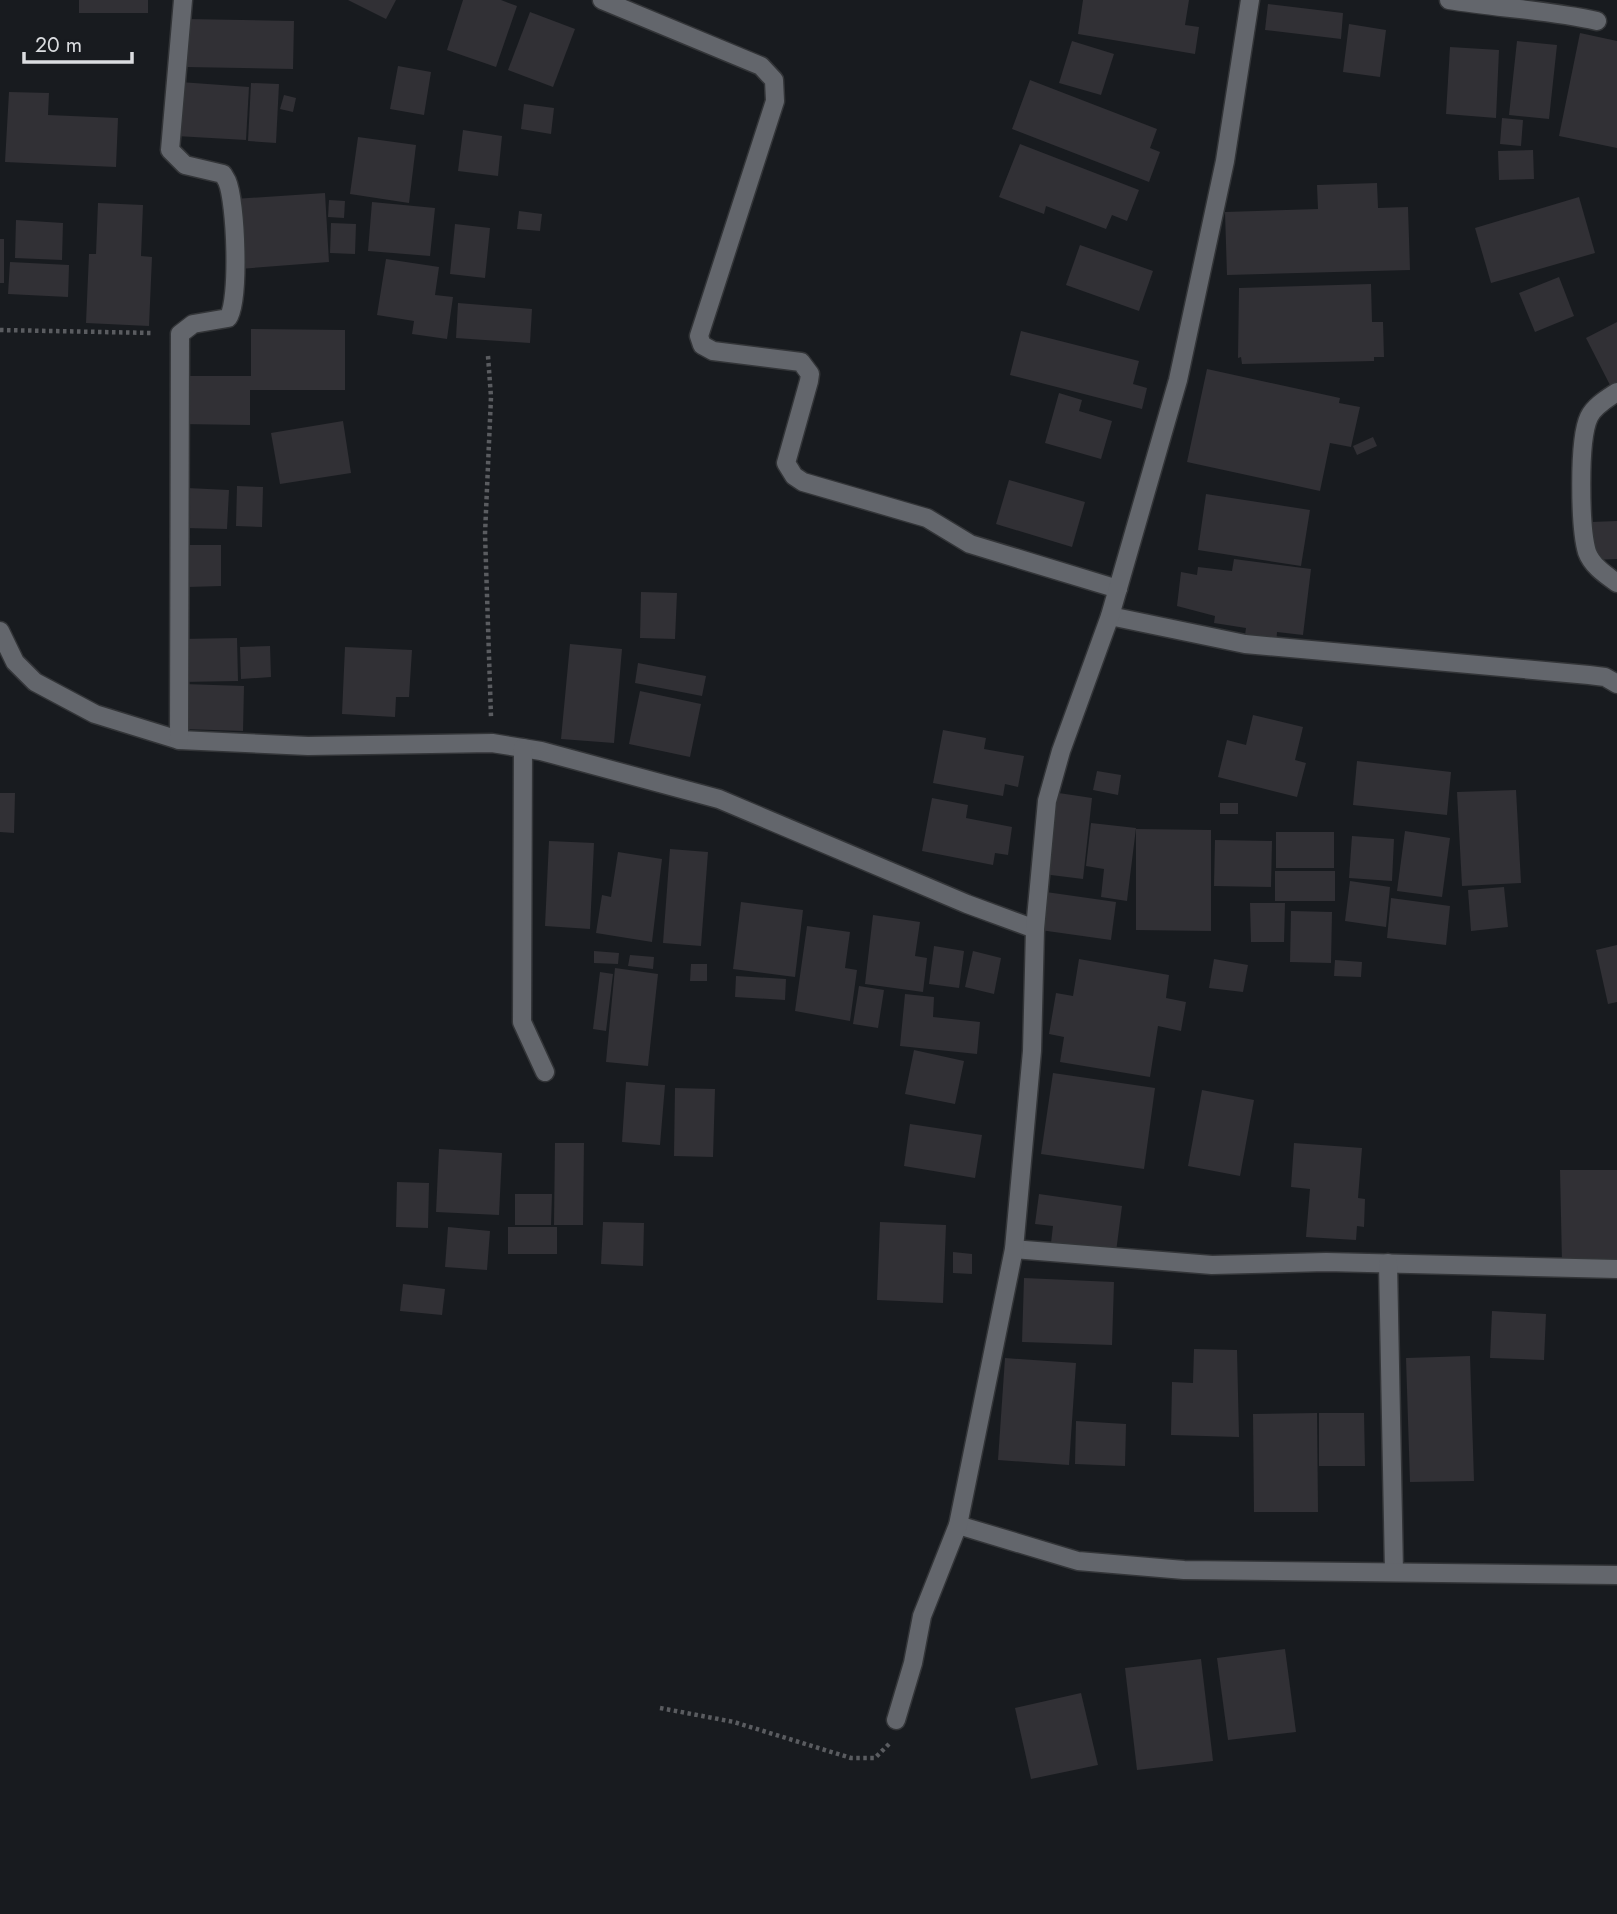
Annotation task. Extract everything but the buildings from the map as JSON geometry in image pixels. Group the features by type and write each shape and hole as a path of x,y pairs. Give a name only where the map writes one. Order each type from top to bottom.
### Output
{"street":[{"path":"179,740 180,334 192,324 228,318 234,299 234,242 228,181 223,174 185,166 170,150 183,0"},
{"path":"602,0 761,66 774,80 775,102 699,336 702,345 713,351 801,362 807,370 809,381 786,463 794,476 803,482 927,518 970,544 1118,589"},
{"path":"896,1720 913,1663 922,1616 958,1525 1014,1249 1032,1051 1035,929 1047,800 1061,751 1110,616 1178,380 1225,161 1250,0"},
{"path":"1449,0 1497,8 1558,12 1597,21"},
{"path":"1617,392 1589,416 1582,451 1581,489 1587,552 1593,564 1617,583"},
{"path":"1110,616 1245,644 1589,675 1605,677 1617,684"},
{"path":"0,631 15,662 35,682 96,714 179,740 308,746 492,743 523,748 719,799 967,904 1035,929"},
{"path":"523,748 522,1022 545,1072"},
{"path":"1014,1249 1212,1265 1388,1263 1617,1269"},
{"path":"1388,1263 1394,1572"},
{"path":"958,1525 1078,1561 1184,1570 1617,1575"}],"path":[{"path":"0,330 180,334"},
{"path":"488,356 491,397 485,534 492,743"},
{"path":"660,1708 734,1723 851,1758 875,1758 889,1744 896,1720"}]}
